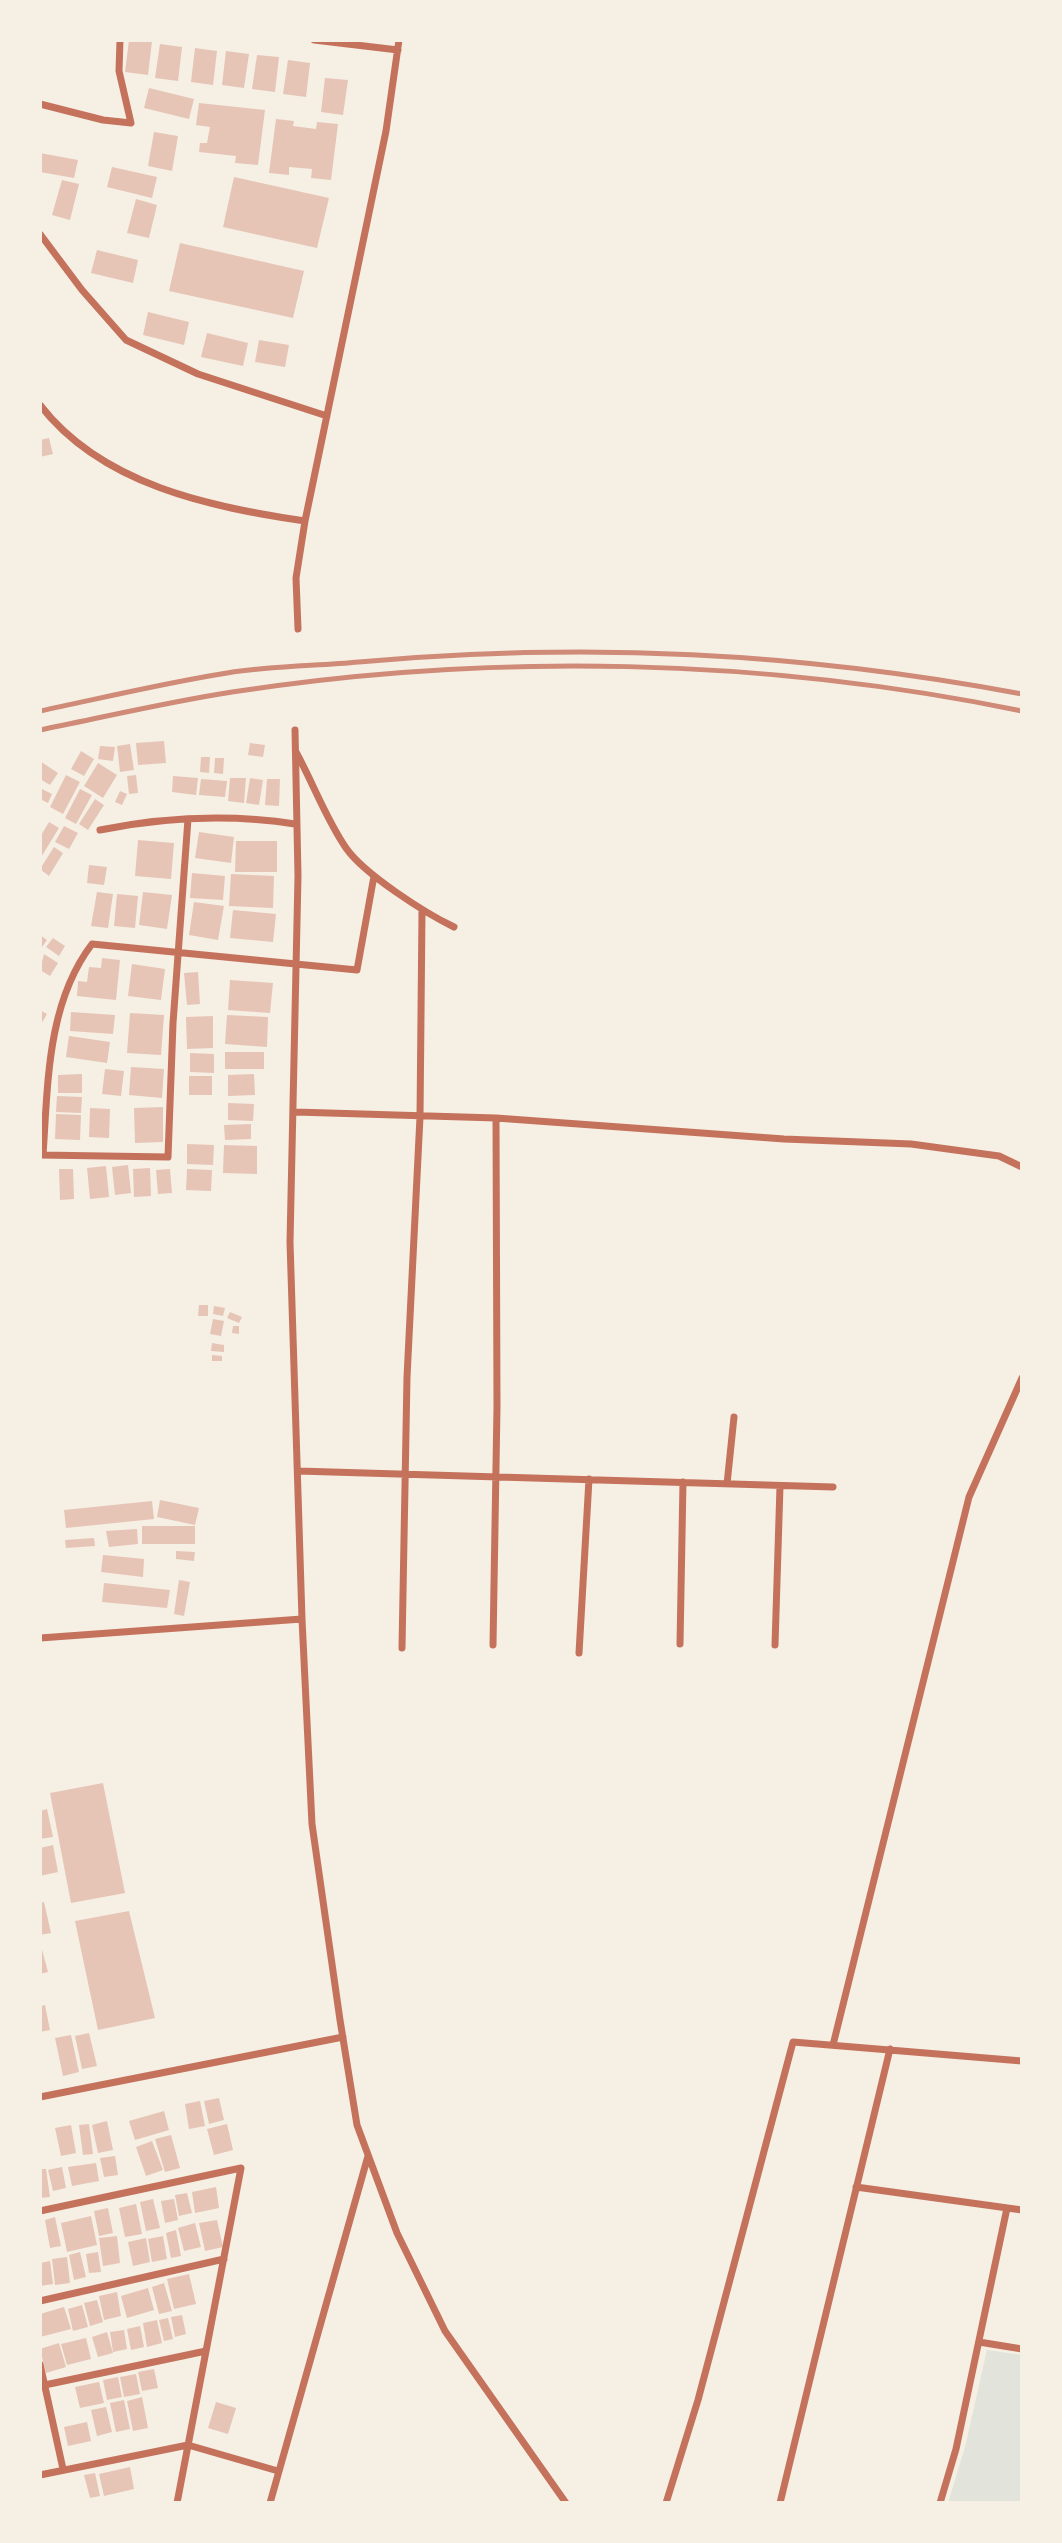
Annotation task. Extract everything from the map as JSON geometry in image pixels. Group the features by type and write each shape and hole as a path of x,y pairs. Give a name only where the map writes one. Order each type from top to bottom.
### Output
{"street":[{"path":"40,104 131,123 119,71 120,40"},
{"path":"314,40 398,50"},
{"path":"298,629 296,578 305,522 386,131 400,40"},
{"path":"40,234 82,290 126,340 198,374 327,416"},
{"path":"40,405 57,427 125,475 236,511 305,522"},
{"path":"295,730 297,965 290,1242 302,1619 312,1824 343,2037 357,2125 397,2233 445,2331 566,2503"},
{"path":"295,748 347,849 374,876 404,895 422,912 454,927"},
{"path":"100,830 149,820 252,817 295,824"},
{"path":"188,819 178,951 168,1157 42,1155 50,1050 74,968 92,944 178,951 357,970 374,876"},
{"path":"402,1648 407,1377 421,1117 422,912"},
{"path":"295,1112 496,1118 784,1139 911,1144 999,1156 1022,1167"},
{"path":"494,1645 496,1118"},
{"path":"834,2045 969,1497 1022,1378"},
{"path":"727,1484 734,1417"},
{"path":"298,1471 833,1487"},
{"path":"579,1653 589,1479"},
{"path":"680,1644 683,1482"},
{"path":"775,1646 780,1486"},
{"path":"40,1638 302,1619"},
{"path":"40,2097 343,2037"},
{"path":"666,2503 698,2400 793,2042 1022,2061"},
{"path":"780,2503 890,2049"},
{"path":"270,2503 368,2155"},
{"path":"40,2211 241,2168 177,2503"},
{"path":"856,2187 1022,2210"},
{"path":"940,2503 956,2449 1007,2208"},
{"path":"40,2301 224,2259"},
{"path":"979,2342 1022,2349"},
{"path":"43,2386 206,2351"},
{"path":"40,2364 63,2469"},
{"path":"40,2474 188,2445 278,2471"}],"shaded area":[{"path":"987,2350 1022,2355 1022,2503 948,2503 965,2447"}],"building":[{"path":"129,40 152,41 148,75 125,72"},
{"path":"160,44 182,47 178,81 155,78"},
{"path":"195,48 217,51 213,85 191,82"},
{"path":"226,51 249,54 244,88 222,85"},
{"path":"257,55 279,57 275,92 252,89"},
{"path":"288,60 310,63 306,97 283,94"},
{"path":"325,78 348,80 343,115 321,112"},
{"path":"149,88 194,99 189,119 144,108"},
{"path":"199,103 265,110 258,165 235,163 236,156 199,152 200,143 207,143 210,127 196,125"},
{"path":"276,119 294,121 293,126 316,129 317,122 338,124 331,180 311,178 312,169 289,167 289,175 269,173"},
{"path":"154,132 178,136 172,171 148,166"},
{"path":"40,153 78,160 74,178 40,172"},
{"path":"112,167 157,177 152,198 107,187"},
{"path":"234,177 329,198 317,248 223,227"},
{"path":"62,180 79,184 70,220 52,215"},
{"path":"136,199 157,205 149,238 127,233"},
{"path":"180,243 304,271 293,318 169,291"},
{"path":"97,250 138,260 133,283 91,273"},
{"path":"148,312 189,322 184,345 143,335"},
{"path":"207,333 248,343 243,366 201,357"},
{"path":"259,340 289,345 285,367 255,362"},
{"path":"49,438 53,454 40,457 40,440"},
{"path":"164,741 166,763 138,765 136,743"},
{"path":"250,743 265,745 263,757 248,755"},
{"path":"130,744 134,770 120,772 117,746"},
{"path":"100,746 115,747 113,761 98,759"},
{"path":"81,751 94,759 84,776 71,769"},
{"path":"201,757 210,757 209,773 200,772"},
{"path":"215,758 224,758 223,774 214,773"},
{"path":"40,761 58,773 50,785 40,779"},
{"path":"98,763 117,775 103,798 84,786"},
{"path":"66,775 80,782 63,814 50,807"},
{"path":"136,775 138,793 129,794 127,776"},
{"path":"173,776 198,778 196,795 172,792"},
{"path":"230,778 246,778 244,803 228,801"},
{"path":"250,778 263,780 259,805 246,803"},
{"path":"201,779 227,781 225,797 199,795"},
{"path":"267,779 280,779 279,806 265,805"},
{"path":"40,788 52,794 48,803 40,799"},
{"path":"80,789 92,795 76,824 65,818"},
{"path":"120,791 127,794 122,805 115,802"},
{"path":"95,799 104,805 88,830 79,824"},
{"path":"49,822 59,828 40,859 40,837"},
{"path":"64,826 78,833 69,849 55,842"},
{"path":"199,832 234,837 231,863 195,858"},
{"path":"138,840 174,843 171,879 135,876"},
{"path":"236,841 277,841 277,872 235,872"},
{"path":"54,847 63,853 49,876 40,869"},
{"path":"89,865 107,867 104,885 87,883"},
{"path":"192,873 225,876 223,900 190,898"},
{"path":"231,874 274,876 273,908 229,906"},
{"path":"97,892 113,894 108,928 91,926"},
{"path":"143,892 172,895 167,929 139,925"},
{"path":"117,894 138,896 135,928 114,926"},
{"path":"194,902 224,906 218,940 189,935"},
{"path":"233,910 276,914 273,942 230,938"},
{"path":"40,935 47,940 40,950"},
{"path":"53,938 65,946 59,956 46,947"},
{"path":"44,954 58,963 50,976 40,970"},
{"path":"102,958 120,960 116,1000 77,996 78,981 87,982 89,967 101,968"},
{"path":"132,964 165,969 161,1000 128,996"},
{"path":"198,972 200,1004 187,1005 184,973"},
{"path":"230,980 273,983 270,1013 228,1010"},
{"path":"40,1010 47,1014 40,1026"},
{"path":"71,1012 115,1015 113,1034 70,1031"},
{"path":"130,1013 164,1015 161,1055 127,1053"},
{"path":"227,1015 268,1017 267,1047 225,1044"},
{"path":"213,1016 213,1048 187,1049 186,1017"},
{"path":"69,1036 110,1042 107,1063 66,1057"},
{"path":"225,1052 264,1052 264,1069 225,1069"},
{"path":"190,1053 214,1054 214,1073 190,1072"},
{"path":"131,1067 164,1069 162,1098 129,1095"},
{"path":"105,1069 124,1071 121,1096 102,1094"},
{"path":"82,1074 82,1093 58,1093 58,1075"},
{"path":"254,1074 255,1095 228,1096 228,1075"},
{"path":"189,1076 212,1076 212,1095 189,1095"},
{"path":"57,1096 82,1097 81,1113 56,1112"},
{"path":"228,1103 254,1104 253,1121 228,1120"},
{"path":"163,1107 163,1142 135,1143 134,1108"},
{"path":"90,1108 110,1109 109,1138 89,1137"},
{"path":"56,1114 81,1115 80,1140 55,1139"},
{"path":"251,1124 251,1139 225,1140 224,1125"},
{"path":"187,1144 214,1145 213,1165 187,1164"},
{"path":"224,1145 257,1146 257,1174 223,1173"},
{"path":"128,1165 131,1193 115,1195 112,1167"},
{"path":"106,1166 109,1197 90,1199 87,1168"},
{"path":"150,1168 151,1196 134,1197 133,1169"},
{"path":"59,1169 73,1169 74,1199 60,1200"},
{"path":"170,1169 172,1193 158,1194 156,1170"},
{"path":"187,1169 212,1170 211,1191 186,1190"},
{"path":"199,1305 208,1305 208,1316 198,1316"},
{"path":"214,1306 225,1308 223,1316 213,1314"},
{"path":"230,1312 242,1317 239,1323 227,1318"},
{"path":"213,1319 224,1321 221,1336 210,1334"},
{"path":"233,1326 239,1326 239,1334 232,1333"},
{"path":"212,1343 224,1345 224,1352 211,1351"},
{"path":"212,1355 222,1356 222,1361 212,1361"},
{"path":"160,1500 199,1508 195,1525 157,1517"},
{"path":"152,1501 154,1519 66,1528 64,1510"},
{"path":"142,1526 195,1526 195,1544 142,1544"},
{"path":"137,1529 138,1544 109,1547 106,1531"},
{"path":"94,1538 95,1546 66,1548 65,1540"},
{"path":"176,1551 195,1552 194,1561 176,1559"},
{"path":"103,1555 144,1559 143,1577 101,1572"},
{"path":"179,1580 190,1582 184,1616 174,1614"},
{"path":"104,1583 170,1590 167,1608 102,1602"},
{"path":"103,1783 125,1893 71,1903 50,1793"},
{"path":"47,1809 53,1837 40,1839 40,1811"},
{"path":"53,1845 58,1872 40,1876 40,1848"},
{"path":"44,1902 51,1933 40,1935 40,1903"},
{"path":"129,1911 155,2018 98,2030 75,1921"},
{"path":"40,1942 48,1972 40,1974"},
{"path":"45,2005 50,2030 40,2032 40,2006"},
{"path":"89,2033 97,2066 82,2069 75,2036"},
{"path":"71,2035 79,2072 63,2076 55,2038"},
{"path":"219,2098 224,2120 209,2124 204,2101"},
{"path":"200,2101 205,2126 189,2129 185,2104"},
{"path":"164,2111 169,2130 135,2140 129,2121"},
{"path":"107,2121 113,2150 98,2153 92,2125"},
{"path":"89,2124 93,2154 83,2155 79,2125"},
{"path":"227,2124 233,2150 214,2155 207,2129"},
{"path":"71,2125 76,2153 61,2156 55,2128"},
{"path":"171,2135 180,2168 165,2172 155,2139"},
{"path":"152,2141 163,2170 146,2176 136,2147"},
{"path":"115,2156 118,2175 104,2177 100,2158"},
{"path":"96,2163 99,2181 72,2186 68,2167"},
{"path":"62,2167 66,2188 53,2191 48,2170"},
{"path":"40,2169 46,2169 50,2197 40,2198"},
{"path":"216,2187 219,2208 195,2213 192,2192"},
{"path":"187,2193 192,2213 179,2216 175,2195"},
{"path":"153,2199 160,2228 146,2231 140,2202"},
{"path":"174,2199 178,2220 165,2223 161,2201"},
{"path":"136,2204 142,2234 125,2237 119,2208"},
{"path":"108,2208 113,2233 99,2236 94,2211"},
{"path":"91,2216 97,2245 67,2252 61,2223"},
{"path":"55,2217 61,2246 50,2248 45,2220"},
{"path":"217,2220 223,2247 205,2251 199,2223"},
{"path":"195,2223 201,2247 184,2251 178,2228"},
{"path":"176,2230 181,2256 171,2258 166,2233"},
{"path":"117,2236 120,2263 103,2266 99,2238"},
{"path":"163,2236 167,2259 152,2262 148,2239"},
{"path":"146,2238 150,2262 133,2266 128,2242"},
{"path":"80,2252 86,2277 74,2280 69,2255"},
{"path":"98,2252 101,2272 89,2273 86,2254"},
{"path":"67,2257 70,2283 55,2285 52,2259"},
{"path":"50,2261 53,2284 40,2286 40,2263"},
{"path":"189,2274 196,2304 174,2309 167,2279"},
{"path":"164,2283 172,2311 159,2314 152,2287"},
{"path":"148,2288 154,2310 127,2318 121,2296"},
{"path":"117,2292 121,2316 104,2320 99,2296"},
{"path":"97,2300 103,2322 90,2326 84,2303"},
{"path":"82,2305 88,2327 73,2331 68,2309"},
{"path":"64,2307 71,2329 40,2337 40,2314"},
{"path":"182,2315 186,2334 175,2337 171,2317"},
{"path":"168,2318 173,2339 164,2341 159,2320"},
{"path":"157,2320 162,2343 147,2347 143,2323"},
{"path":"140,2326 144,2347 131,2350 127,2329"},
{"path":"124,2330 127,2349 113,2352 110,2332"},
{"path":"107,2332 113,2353 98,2357 92,2337"},
{"path":"86,2338 91,2359 67,2365 61,2344"},
{"path":"59,2343 66,2367 46,2373 40,2349"},
{"path":"154,2369 158,2388 142,2391 138,2372"},
{"path":"136,2374 140,2394 124,2397 120,2377"},
{"path":"118,2377 122,2397 107,2400 103,2380"},
{"path":"99,2382 104,2403 80,2408 75,2387"},
{"path":"142,2397 148,2428 133,2431 127,2401"},
{"path":"124,2400 130,2429 116,2432 110,2403"},
{"path":"216,2402 236,2408 228,2434 208,2428"},
{"path":"106,2407 112,2432 97,2436 91,2410"},
{"path":"87,2422 91,2441 68,2446 64,2427"},
{"path":"130,2467 134,2489 104,2496 99,2474"},
{"path":"95,2473 100,2496 90,2498 84,2475"}],"railway":[{"path":"40,711 180,681 276,667 527,653 609,652 774,660 856,668 1022,694"},
{"path":"40,730 208,696 330,679 529,666 727,671 826,680 925,693 1022,711"}]}
